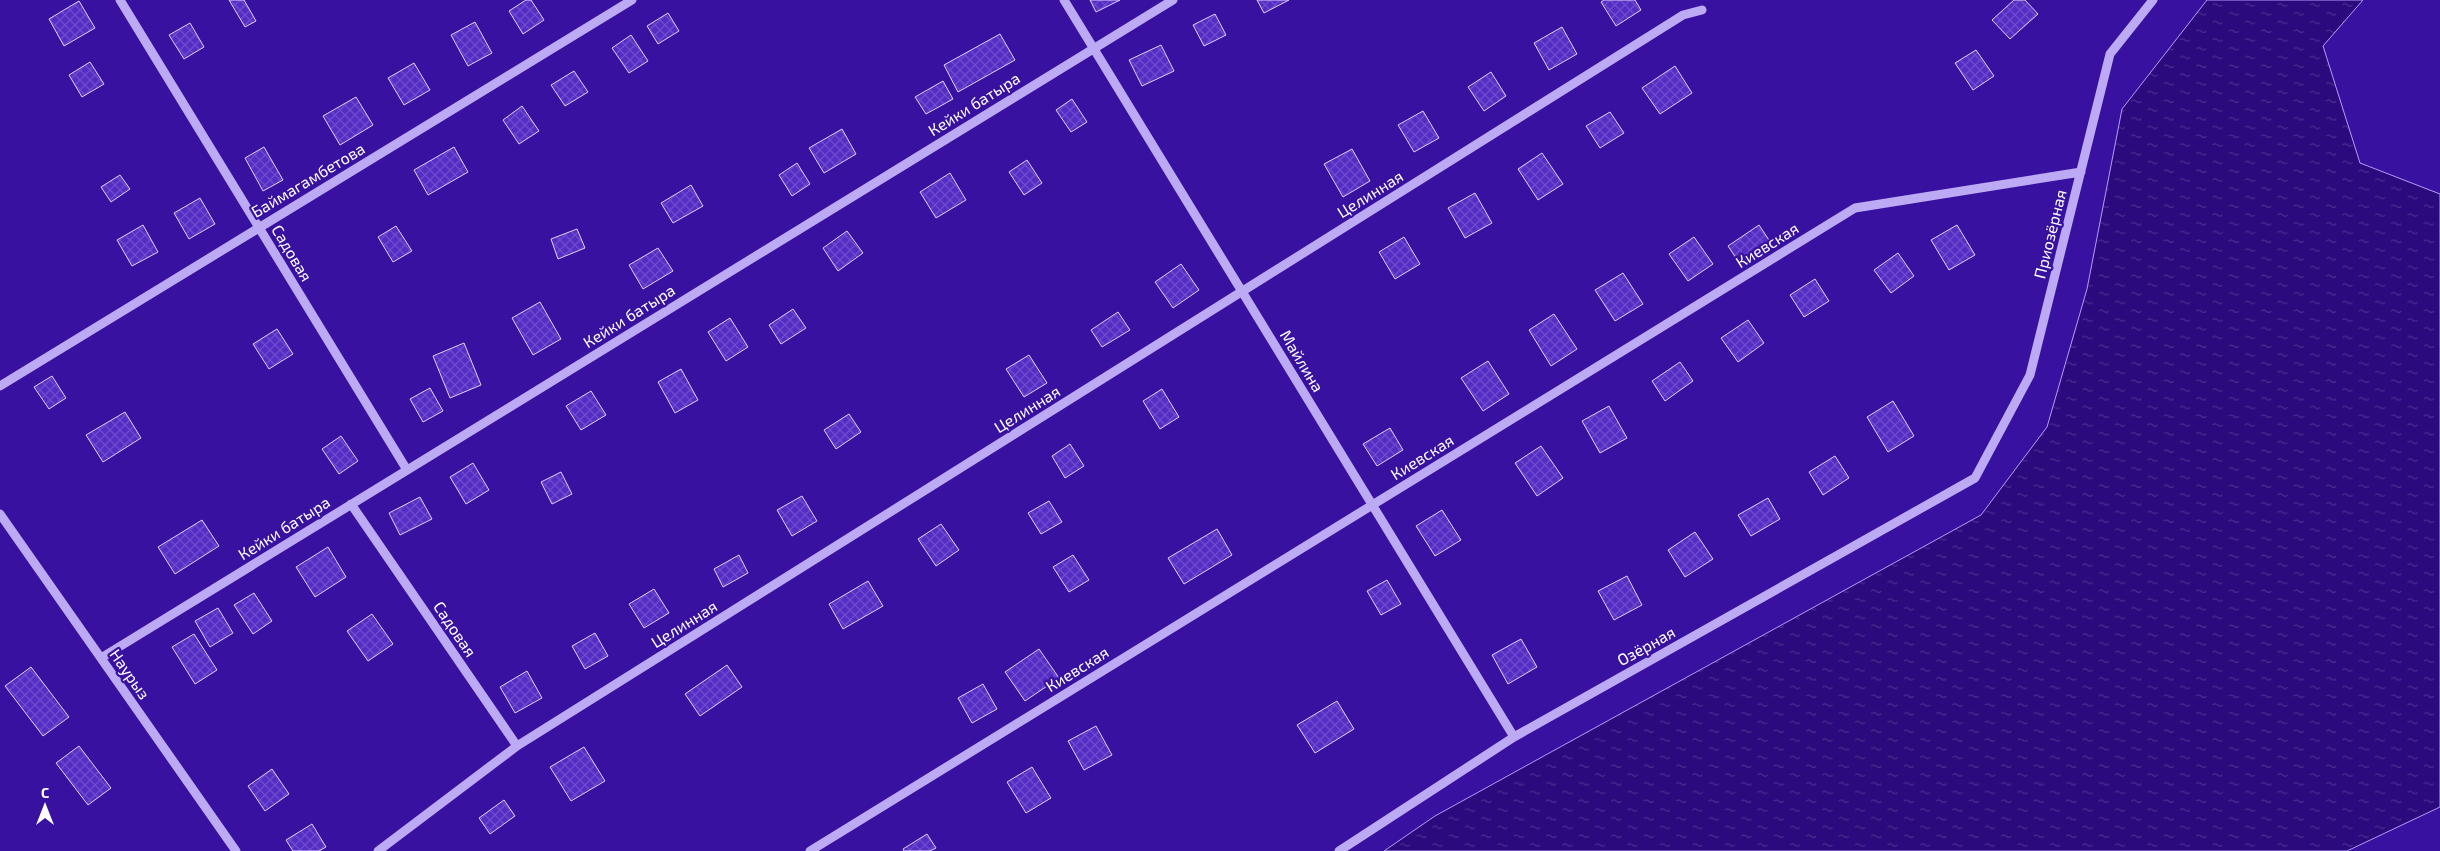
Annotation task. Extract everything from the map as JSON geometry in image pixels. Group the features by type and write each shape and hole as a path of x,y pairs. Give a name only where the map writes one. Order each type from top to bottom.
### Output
{"street":[{"name":"Садовая","path":"120,0 407,470"},
{"name":"Баймагамбетова","path":"0,386 632,0"},
{"name":"Майлина","path":"1064,0 1514,737"},
{"name":"Кейки батыра","path":"101,658 1173,0"},
{"name":"Приозёрная","path":"1975,478 2030,375 2110,54 2153,0"},
{"name":"Целинная","path":"378,851 517,746 1683,15 1702,10"},
{"name":"Киевская","path":"810,851 1855,208 2080,172"},
{"name":"Озёрная","path":"1339,851 1514,737 1975,478"},
{"name":"Садовая","path":"351,504 517,746"},
{"name":"Наурыз","path":"0,514 236,851"}],"water":[{"path":"2207,0 2363,0 2323,46 2360,163 2440,194 2440,807 2347,851 1384,851 1435,816 1981,515 2047,427 2087,289 2122,109"}],"building":[{"path":"229,0 244,0 256,21 245,27"},
{"path":"526,0 531,0 544,20 523,34 509,11"},
{"path":"1090,0 1120,0 1096,12"},
{"path":"1257,0 1289,0 1264,13"},
{"path":"1604,0 1635,0 1641,10 1616,26 1601,2"},
{"path":"2014,0 2025,0 2038,14 2010,39 1992,20"},
{"path":"79,1 95,28 64,46 49,19"},
{"path":"668,13 679,31 658,44 647,26"},
{"path":"1215,14 1226,35 1204,46 1193,25"},
{"path":"475,22 492,53 468,66 451,35"},
{"path":"190,23 204,47 184,59 169,35"},
{"path":"1562,27 1577,54 1549,70 1534,43"},
{"path":"1000,34 1015,60 958,92 944,65"},
{"path":"631,35 648,61 629,73 612,48"},
{"path":"1161,45 1174,71 1142,86 1129,60"},
{"path":"1976,50 1994,76 1973,90 1955,63"},
{"path":"90,62 104,84 82,97 69,75"},
{"path":"414,63 430,90 404,105 388,78"},
{"path":"1675,66 1692,93 1660,114 1642,88"},
{"path":"574,71 588,92 565,106 551,85"},
{"path":"1491,72 1506,96 1484,111 1468,87"},
{"path":"943,81 953,99 926,114 915,97"},
{"path":"356,97 373,125 340,145 323,116"},
{"path":"1072,99 1087,122 1071,132 1056,110"},
{"path":"522,106 539,131 519,144 503,120"},
{"path":"1423,111 1439,138 1414,152 1398,125"},
{"path":"1610,112 1624,133 1600,148 1586,126"},
{"path":"842,129 856,154 824,173 809,148"},
{"path":"264,147 283,180 263,191 245,158"},
{"path":"454,147 468,172 428,195 414,170"},
{"path":"1352,149 1370,181 1343,197 1324,164"},
{"path":"1542,153 1563,184 1538,200 1518,169"},
{"path":"1027,160 1042,183 1024,195 1009,172"},
{"path":"797,163 810,184 792,196 779,175"},
{"path":"950,173 966,200 936,218 920,192"},
{"path":"120,175 130,189 111,202 101,187"},
{"path":"691,185 703,206 673,223 661,203"},
{"path":"1475,193 1492,223 1465,238 1448,208"},
{"path":"200,198 215,224 189,239 174,213"},
{"path":"143,225 158,252 132,266 117,240"},
{"path":"1759,225 1773,246 1742,267 1728,246"},
{"path":"1957,225 1975,255 1949,270 1931,240"},
{"path":"396,226 412,251 393,262 378,237"},
{"path":"577,229 585,248 558,259 551,239"},
{"path":"847,231 863,253 838,271 823,248"},
{"path":"1404,237 1420,264 1395,279 1379,252"},
{"path":"1694,237 1713,264 1688,281 1669,254"},
{"path":"658,248 673,271 643,289 629,265"},
{"path":"1898,253 1914,276 1891,293 1874,270"},
{"path":"1181,264 1199,290 1173,308 1155,282"},
{"path":"1623,273 1643,304 1615,321 1595,290"},
{"path":"1815,279 1829,301 1804,317 1790,295"},
{"path":"540,302 561,339 533,355 512,318"},
{"path":"793,309 806,328 781,344 769,325"},
{"path":"1118,312 1130,330 1102,347 1091,330"},
{"path":"1554,314 1577,349 1551,366 1529,330"},
{"path":"730,318 748,347 726,361 708,332"},
{"path":"1748,320 1764,343 1738,362 1721,338"},
{"path":"277,329 293,354 269,369 253,344"},
{"path":"464,343 481,385 450,398 433,356"},
{"path":"1029,355 1047,383 1024,397 1006,369"},
{"path":"1488,361 1509,394 1483,411 1461,378"},
{"path":"1680,362 1693,381 1665,401 1652,381"},
{"path":"681,369 698,400 675,413 658,382"},
{"path":"52,376 66,398 49,409 34,387"},
{"path":"430,388 443,411 423,422 410,399"},
{"path":"1162,389 1179,417 1160,429 1143,401"},
{"path":"591,391 606,415 581,430 566,406"},
{"path":"1893,401 1914,436 1888,452 1867,417"},
{"path":"1609,406 1627,438 1600,453 1582,421"},
{"path":"125,412 141,438 103,462 86,435"},
{"path":"849,414 861,432 836,449 824,430"},
{"path":"1390,428 1403,450 1377,466 1363,444"},
{"path":"341,436 358,461 339,474 322,449"},
{"path":"1070,444 1084,466 1065,478 1052,456"},
{"path":"1541,446 1563,478 1537,496 1515,463"},
{"path":"1835,456 1849,478 1823,495 1809,472"},
{"path":"473,463 489,490 466,504 450,477"},
{"path":"561,472 572,494 552,504 541,482"},
{"path":"802,496 817,521 792,536 777,510"},
{"path":"420,497 432,519 400,535 389,513"},
{"path":"1768,498 1780,519 1751,536 1738,515"},
{"path":"1049,501 1062,522 1041,534 1028,513"},
{"path":"1442,510 1461,540 1435,556 1416,526"},
{"path":"202,520 219,546 175,574 158,547"},
{"path":"941,524 959,550 936,566 918,539"},
{"path":"1217,529 1232,555 1184,584 1168,558"},
{"path":"1695,532 1713,559 1685,577 1668,550"},
{"path":"328,547 346,577 315,597 296,567"},
{"path":"739,555 748,573 723,587 714,569"},
{"path":"1073,555 1089,580 1069,592 1053,567"},
{"path":"1627,576 1642,605 1614,620 1598,591"},
{"path":"1387,580 1401,604 1381,615 1367,591"},
{"path":"868,581 883,606 843,629 829,604"},
{"path":"654,589 669,613 644,628 629,604"},
{"path":"254,593 272,621 253,634 234,605"},
{"path":"218,608 233,633 210,647 195,621"},
{"path":"372,614 393,644 368,661 347,631"},
{"path":"595,633 608,656 585,669 572,646"},
{"path":"194,634 217,670 195,684 172,647"},
{"path":"1521,639 1537,667 1508,684 1492,655"},
{"path":"1039,649 1059,678 1025,701 1005,672"},
{"path":"727,665 742,687 700,716 685,694"},
{"path":"31,667 69,717 43,736 5,686"},
{"path":"527,671 542,698 515,713 500,687"},
{"path":"983,684 997,709 972,723 958,698"},
{"path":"1337,701 1354,729 1315,753 1297,725"},
{"path":"1096,726 1112,755 1084,770 1068,741"},
{"path":"79,746 111,788 88,805 56,763"},
{"path":"584,747 605,781 571,801 550,767"},
{"path":"1032,767 1051,798 1026,813 1007,782"},
{"path":"272,769 289,794 265,811 248,786"},
{"path":"504,800 515,816 490,834 479,818"},
{"path":"312,824 326,847 319,851 293,851 286,840"},
{"path":"927,834 936,848 930,851 904,851 903,849"}]}
